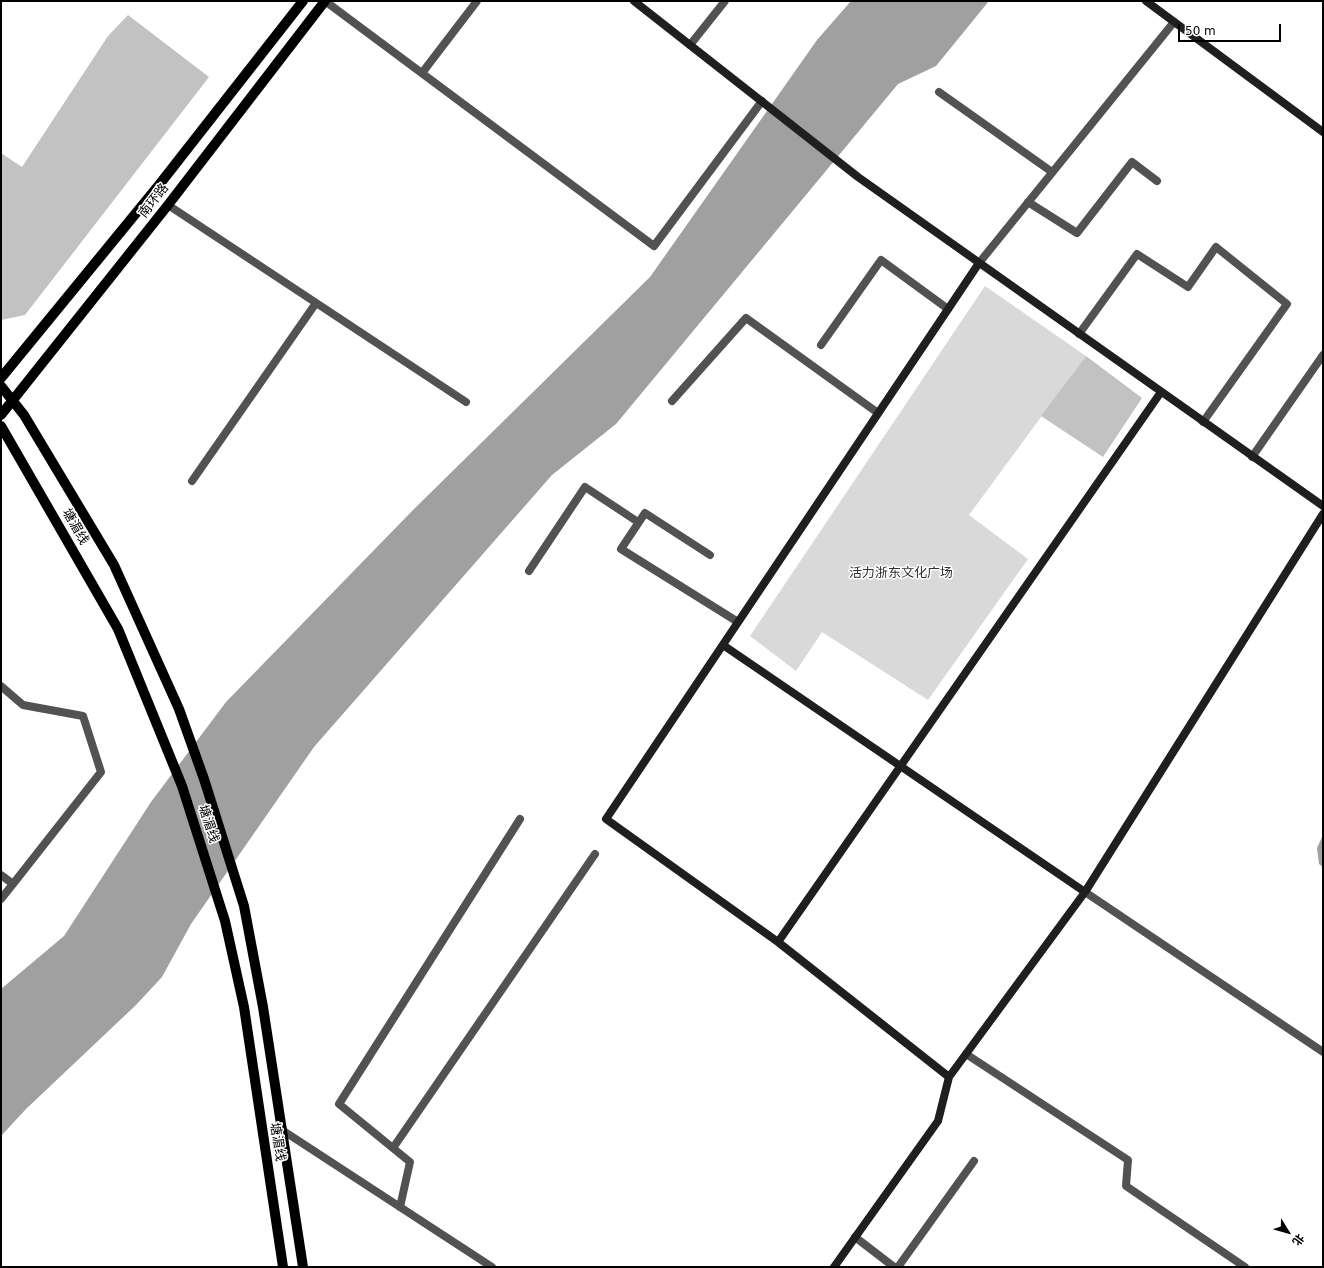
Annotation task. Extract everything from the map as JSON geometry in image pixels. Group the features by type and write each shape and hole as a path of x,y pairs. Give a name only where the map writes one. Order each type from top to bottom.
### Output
{"main road":[{"name":"南环路","path":"1,378 159,185 303,1"},
{"name":"南环路","path":"1,415 168,205 325,1"},
{"path":"1,386 24,415 114,565 180,709 204,779 244,906 263,1007 303,1267"},
{"name":"塘湄线","path":"1,426 118,628 182,786 225,921 244,1007 283,1267"}],"street":[{"path":"325,1 654,246 762,101"},
{"path":"422,73 477,1"},
{"path":"634,1 858,177 1323,506"},
{"path":"690,45 725,1"},
{"path":"1146,1 1323,132"},
{"path":"948,1077 778,942 606,819 979,263 1174,22"},
{"path":"939,92 1052,172"},
{"path":"1028,202 1077,233 1132,162 1157,181"},
{"path":"168,205 466,402"},
{"path":"1079,334 1137,254 1188,287 1216,247 1287,304 1203,422"},
{"path":"822,344 881,260 948,309"},
{"path":"192,481 316,303"},
{"path":"672,401 746,318 878,413"},
{"path":"1252,457 1323,355"},
{"path":"778,942 1161,392"},
{"path":"529,571 585,487 638,522"},
{"path":"710,555 645,513 621,549 738,622"},
{"path":"834,1267 938,1121 948,1077 1085,892 1323,514"},
{"path":"722,645 1323,1052"},
{"path":"1,686 23,705 84,716 100,772 1,900"},
{"path":"400,1207 410,1162 339,1104 520,819"},
{"path":"393,1148 595,854"},
{"path":"1,875 13,884"},
{"path":"966,1054 1128,1160 1126,1186 1246,1267"},
{"path":"282,1130 492,1267"},
{"path":"898,1267 974,1160"},
{"path":"855,1237 894,1267"}],"green space":[{"name":"活力浙东文化广场","path":"985,286 1086,356 969,515 1028,559 928,700 822,632 796,671 750,636"}],"shaded area":[{"path":"851,1 989,1 936,66 898,84 616,424 552,475 314,747 191,924 162,977 136,1005 26,1109 1,1136 1,989 64,936 151,802 226,702 414,509 650,277 817,40"},
{"path":"1323,835 1323,867 1319,864 1317,848"}],"building":[{"path":"128,15 209,77 25,315 1,320 1,153 22,167 108,36"},
{"path":"1086,356 1142,398 1103,457 1041,416"}]}
